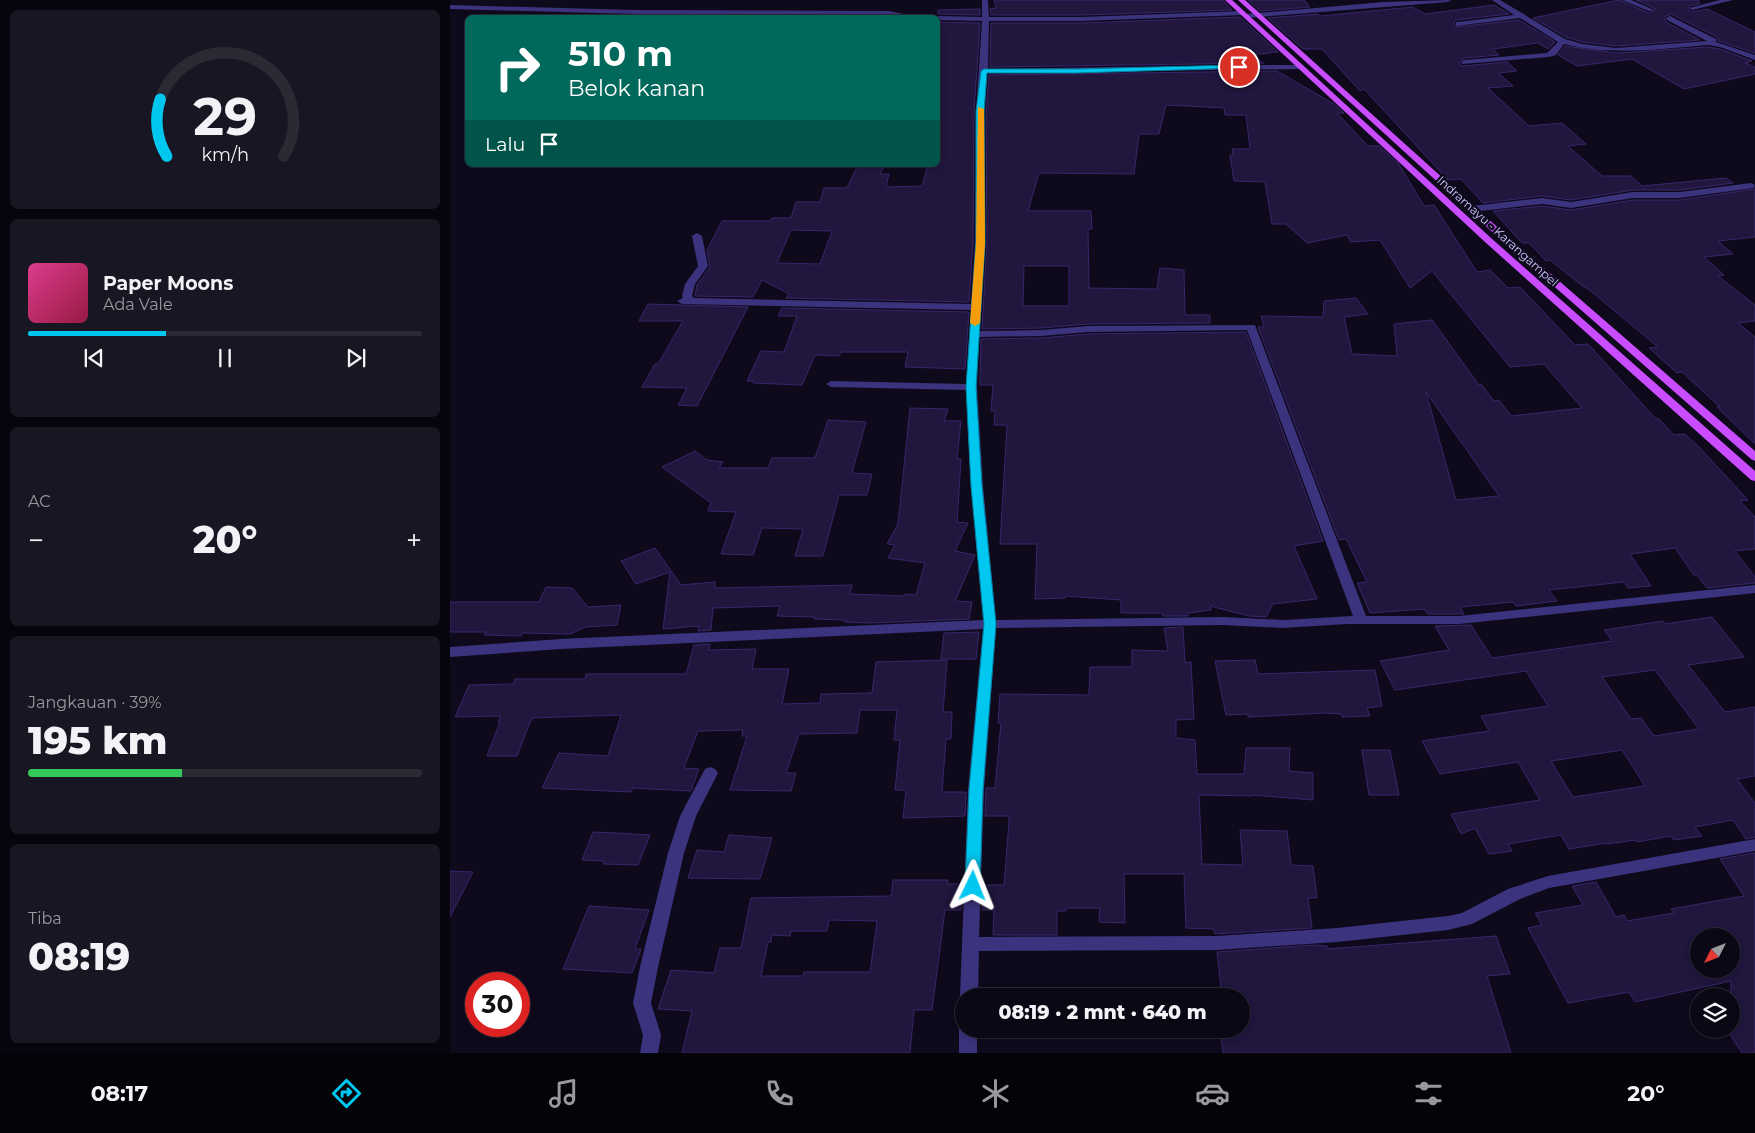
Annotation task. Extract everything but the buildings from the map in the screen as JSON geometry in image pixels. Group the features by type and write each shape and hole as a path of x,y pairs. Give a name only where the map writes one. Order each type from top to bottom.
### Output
{"main road":[{"name":"Indramayu - Karangampel","path":"1228,0 1463,216 1755,478"},
{"name":"Indramayu - Karangampel","path":"1242,0 1475,212 1755,458"},
{"path":"1364,125 1378,124"},
{"path":"1463,216 1475,212"}],"street":[{"path":"539,9 542,0"},
{"path":"969,988 976,790 990,624 977,486 971,387 980,243 980,112 984,71 985,0"},
{"path":"940,18 1082,19 1259,15 1448,0"},
{"path":"1495,0 1562,41 1593,48 1616,50 1702,43 1717,44"},
{"path":"1626,0 1650,10"},
{"path":"1692,8 1730,0"},
{"path":"450,7 619,10 634,12 890,13 902,15"},
{"path":"1459,24 1523,16"},
{"path":"1670,18 1717,44 1755,58"},
{"path":"1465,62 1549,55 1554,53 1562,41"},
{"path":"984,71 1056,72 1300,67"},
{"path":"1475,212 1542,201 1571,206 1633,196 1680,195 1751,186"},
{"path":"698,236 703,266 690,284 686,302 975,307"},
{"path":"974,334 1251,327 1361,620"},
{"path":"831,384 971,387"},
{"path":"450,652 571,644 990,624 1223,621 1283,624 1361,620 1459,620 1755,589"},
{"path":"649,1053 652,1035 642,1003 649,967 676,853 688,816 710,774"},
{"path":"971,944 1217,943 1337,935 1448,923 1466,919 1514,894 1548,882 1755,845"},
{"path":"968,1038 968,1053"}],"slow traffic":[{"path":"975,323 980,243 980,109"}],"route":[{"path":"973,886 976,790 990,624 977,486 971,387 975,307 978,292 980,112 984,71 1042,72 1239,67"}]}
